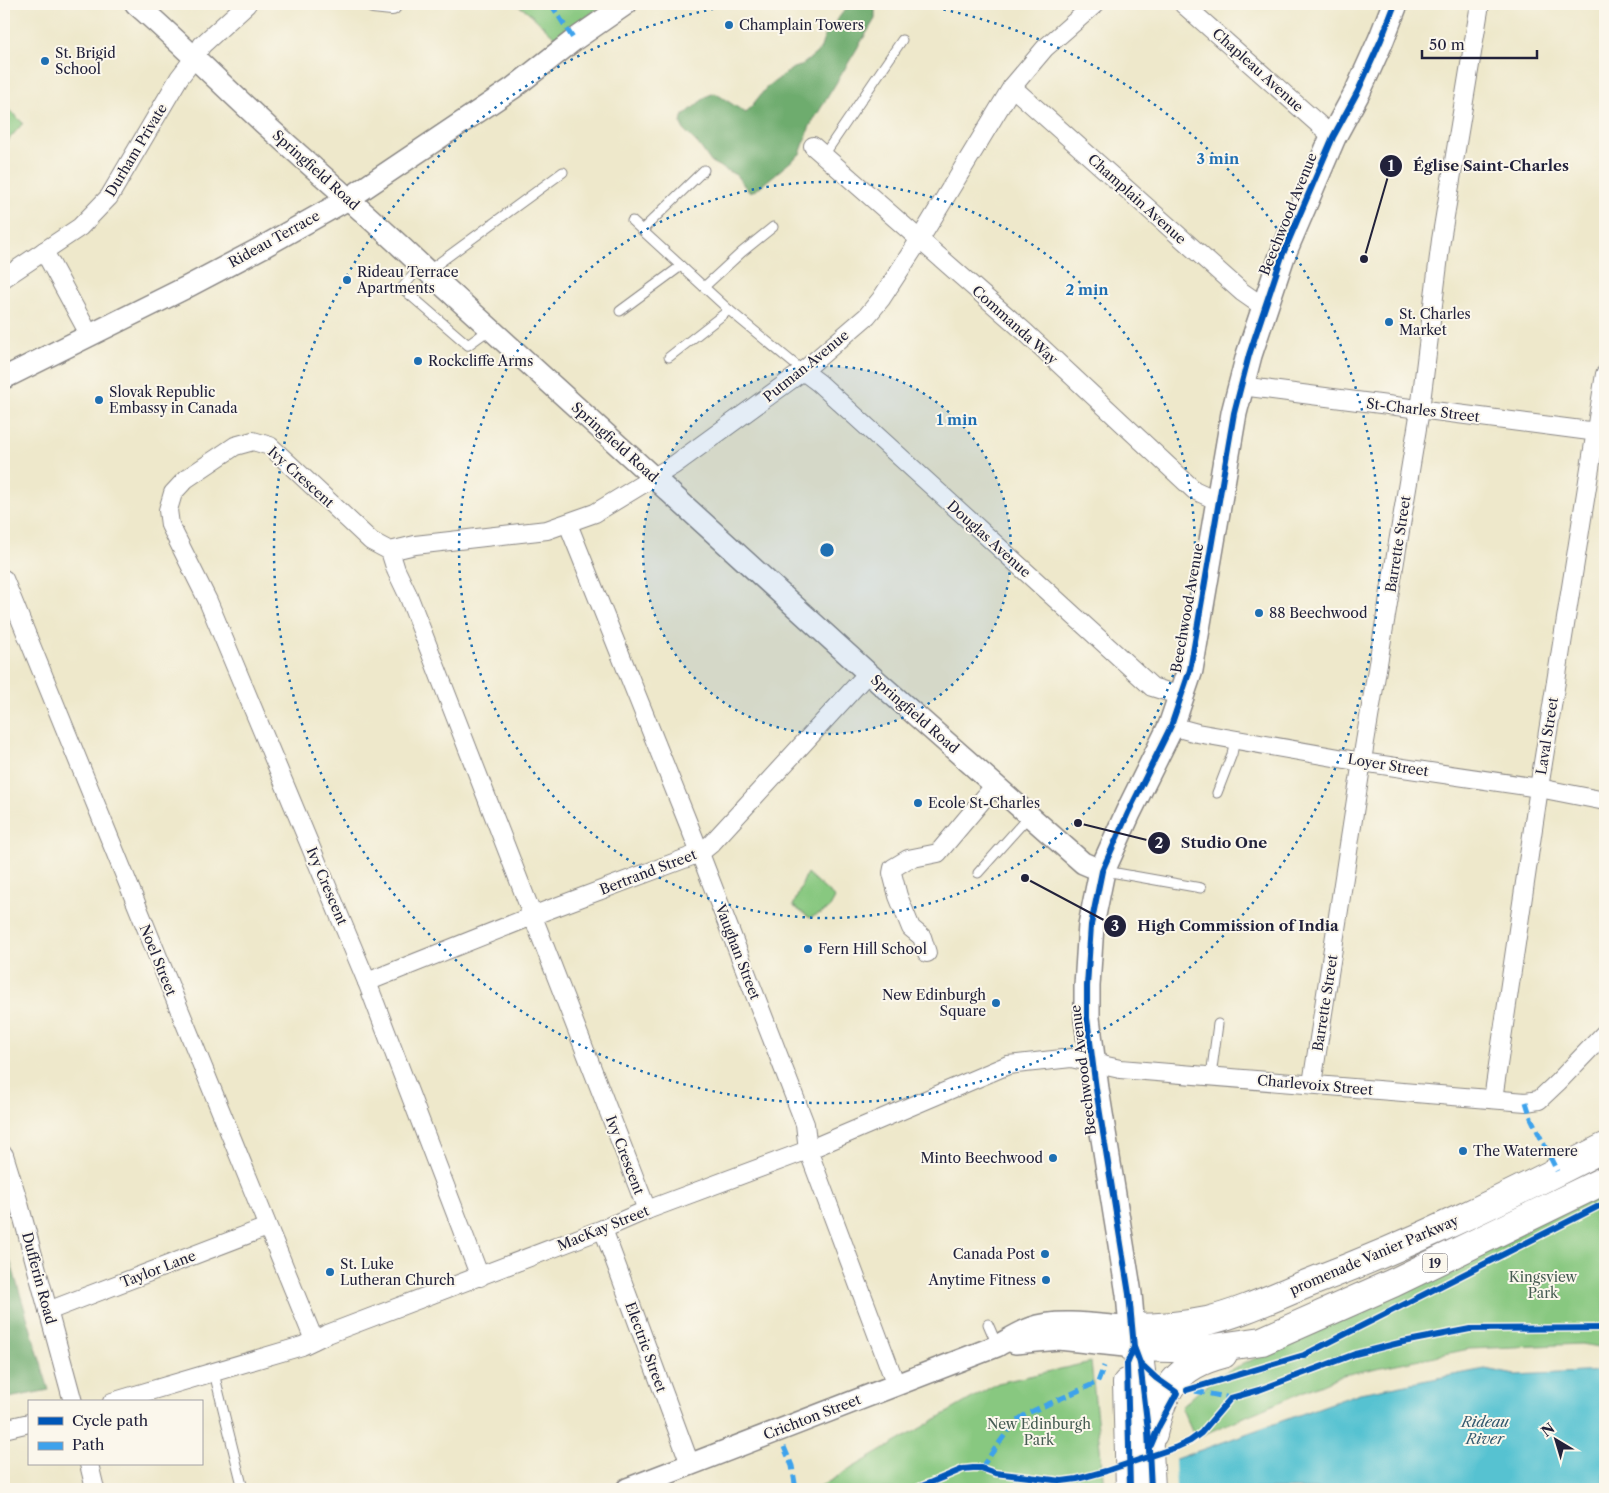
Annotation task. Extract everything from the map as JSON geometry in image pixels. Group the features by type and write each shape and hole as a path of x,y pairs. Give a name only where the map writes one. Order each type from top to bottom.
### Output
{"main road":[{"name":"Beechwood Avenue","path":"1133,1338 1129,1294 1087,1018 1091,925 1102,871 1171,726 1190,670 1234,413 1247,360 1282,256 1333,137 1382,40 1395,4"},
{"name":"promenade Vanier Parkway","path":"1133,1338 1159,1328 1206,1321 1248,1308 1361,1264 1429,1234 1605,1147"},
{"name":"19","path":"1133,1338 1207,1349 1262,1340 1394,1283 1605,1180"},
{"path":"1133,1338 1140,1363 1139,1454 1151,1489"},
{"path":"1130,1489 1139,1454 1160,1406 1174,1380 1209,1358 1262,1340"}],"street":[{"name":"Springfield Road","path":"136,4 269,128 654,476 868,673 1083,863 1102,871"},
{"name":"Durham Private","path":"4,278 80,227 109,197 179,78 206,40 247,4"},
{"path":"373,4 392,6"},
{"name":"Rideau Terrace","path":"4,378 207,276 348,199 514,88 574,40 626,4"},
{"name":"Putman Avenue","path":"390,551 415,545 547,530 595,513 654,476 674,466 803,371 867,316 881,299 920,239 1012,87 1045,48 1095,4"},
{"name":"Chapleau Avenue","path":"1183,4 1333,137"},
{"name":"Barrette Street","path":"1312,1084 1362,762 1420,410 1441,240 1480,4"},
{"name":"Champlain Avenue","path":"1012,87 1242,292 1265,308"},
{"name":"Commanda Way","path":"818,150 1025,332 1194,490 1218,501"},
{"path":"44,251 89,334"},
{"name":"Douglas Avenue","path":"803,371 819,383 1152,687 1181,696"},
{"name":"Laval Street","path":"1493,1099 1539,788 1601,432 1605,374"},
{"name":"St-Charles Street","path":"1241,386 1601,432"},
{"name":"Ivy Crescent","path":"480,1277 367,982 208,601 170,524 168,510 173,492 186,478 235,446 254,441 270,446 371,541 390,551 646,1210"},
{"name":"Vaughan Street","path":"568,524 700,853 805,1124 808,1150 896,1385"},
{"name":"Noel Street","path":"4,579 314,1340"},
{"name":"Bertrand Street","path":"367,982 532,916 700,853 711,844 868,673"},
{"name":"Loyer Street","path":"1171,726 1197,733 1362,762 1539,788 1605,800"},
{"path":"926,953 922,937 911,928 898,896 892,872 893,868 908,859 938,853 996,785"},
{"name":"Charlevoix Street","path":"1093,1063 1120,1069 1526,1102 1539,1100 1605,1033"},
{"name":"MacKay Street","path":"119,1400 302,1346 603,1229 646,1210 808,1150 1008,1065 1071,1058 1093,1063"},
{"name":"Dufferin Road","path":"4,1155 72,1400"},
{"name":"Taylor Lane","path":"48,1311 267,1227"},
{"name":"Electric Street","path":"603,1229 690,1464"},
{"name":"Crichton Street","path":"627,1489 997,1346 1038,1340 1133,1338"},
{"path":"4,1429 28,1423"},
{"path":"89,1466 95,1489"}],"lane":[{"path":"818,150 902,40"},
{"path":"642,230 704,170"},
{"path":"490,329 468,345 402,288 424,269 563,172"},
{"path":"632,221 729,310 803,371"},
{"path":"704,287 773,227"},
{"path":"620,310 681,266"},
{"path":"670,357 729,310"},
{"path":"1217,793 1232,754 1235,739"},
{"path":"978,873 1030,816"},
{"path":"1102,871 1201,888"},
{"path":"1212,1076 1218,1024"},
{"path":"988,1324 997,1346"},
{"path":"214,1373 243,1489"}],"green space":[{"path":"515,4 604,4 557,39 526,10"},
{"path":"854,4 875,4 875,19 810,126 800,154 756,190 749,192 736,175 711,162 699,145 684,130 681,124 682,117 707,96 715,93 746,113 766,88 793,68 801,66 820,50 825,35 844,11"},
{"path":"4,105 23,123 4,145"},
{"path":"807,873 835,898 829,909 810,918 793,906"},
{"name":"Kingsview Park","path":"1605,1185 1605,1348 1581,1344 1469,1349 1343,1375 1195,1438 1181,1407 1215,1377 1428,1278"},
{"path":"4,1240 49,1390 4,1399"},
{"name":"New Edinburgh Park","path":"1091,1362 1104,1486 1092,1489 816,1489 998,1383"}],"water":[{"name":"Rideau River","path":"1485,1369 1515,1375 1605,1371 1605,1489 1092,1489 1360,1393"}],"pier":[{"path":"1175,1457 1176,1489 1107,1489 1106,1482"}],"marked path":[{"path":"551,4 574,40"},
{"path":"1526,1102 1531,1118 1557,1171"},
{"path":"981,1468 1010,1428 1019,1419 1028,1413 1098,1382 1104,1366"},
{"path":"1195,1391 1231,1398"},
{"path":"784,1447 792,1466 796,1489"}],"cycle path":[{"path":"1151,1489 1148,1430 1140,1363 1134,1347 1129,1294 1096,1089 1087,1018 1091,925 1102,871 1171,726 1190,670 1234,413 1249,355 1282,256 1333,137 1358,91 1395,4"},
{"path":"1187,1390 1304,1355 1605,1203"},
{"path":"915,1489 963,1469 973,1468 981,1468 995,1473 1062,1481 1106,1471 1190,1441 1201,1433 1231,1398 1259,1390 1355,1354 1403,1342 1470,1329 1605,1328"},
{"path":"1130,1489 1127,1364 1134,1347"},
{"path":"1140,1363 1156,1378 1177,1393 1151,1445"}],"place":[{"name":"Champlain Towers","path":"729,25"},
{"name":"St. Brigid School","path":"45,61"},
{"name":"Église Saint-Charles","path":"1364,259"},
{"name":"Rideau Terrace Apartments","path":"347,280"},
{"name":"St. Charles Market","path":"1389,322"},
{"name":"Rockcliffe Arms","path":"418,361"},
{"name":"Slovak Republic Embassy in Canada","path":"99,400"},
{"name":"88 Beechwood","path":"1259,613"},
{"name":"Ecole St-Charles","path":"918,803"},
{"name":"Studio One","path":"1078,823"},
{"name":"High Commission of India","path":"1025,878"},
{"name":"Fern Hill School","path":"808,949"},
{"name":"New Edinburgh Square","path":"996,1003"},
{"name":"The Watermere","path":"1463,1151"},
{"name":"Minto Beechwood","path":"1053,1158"},
{"name":"Canada Post","path":"1045,1254"},
{"name":"St. Luke Lutheran Church","path":"330,1272"},
{"name":"Anytime Fitness","path":"1046,1280"}]}
